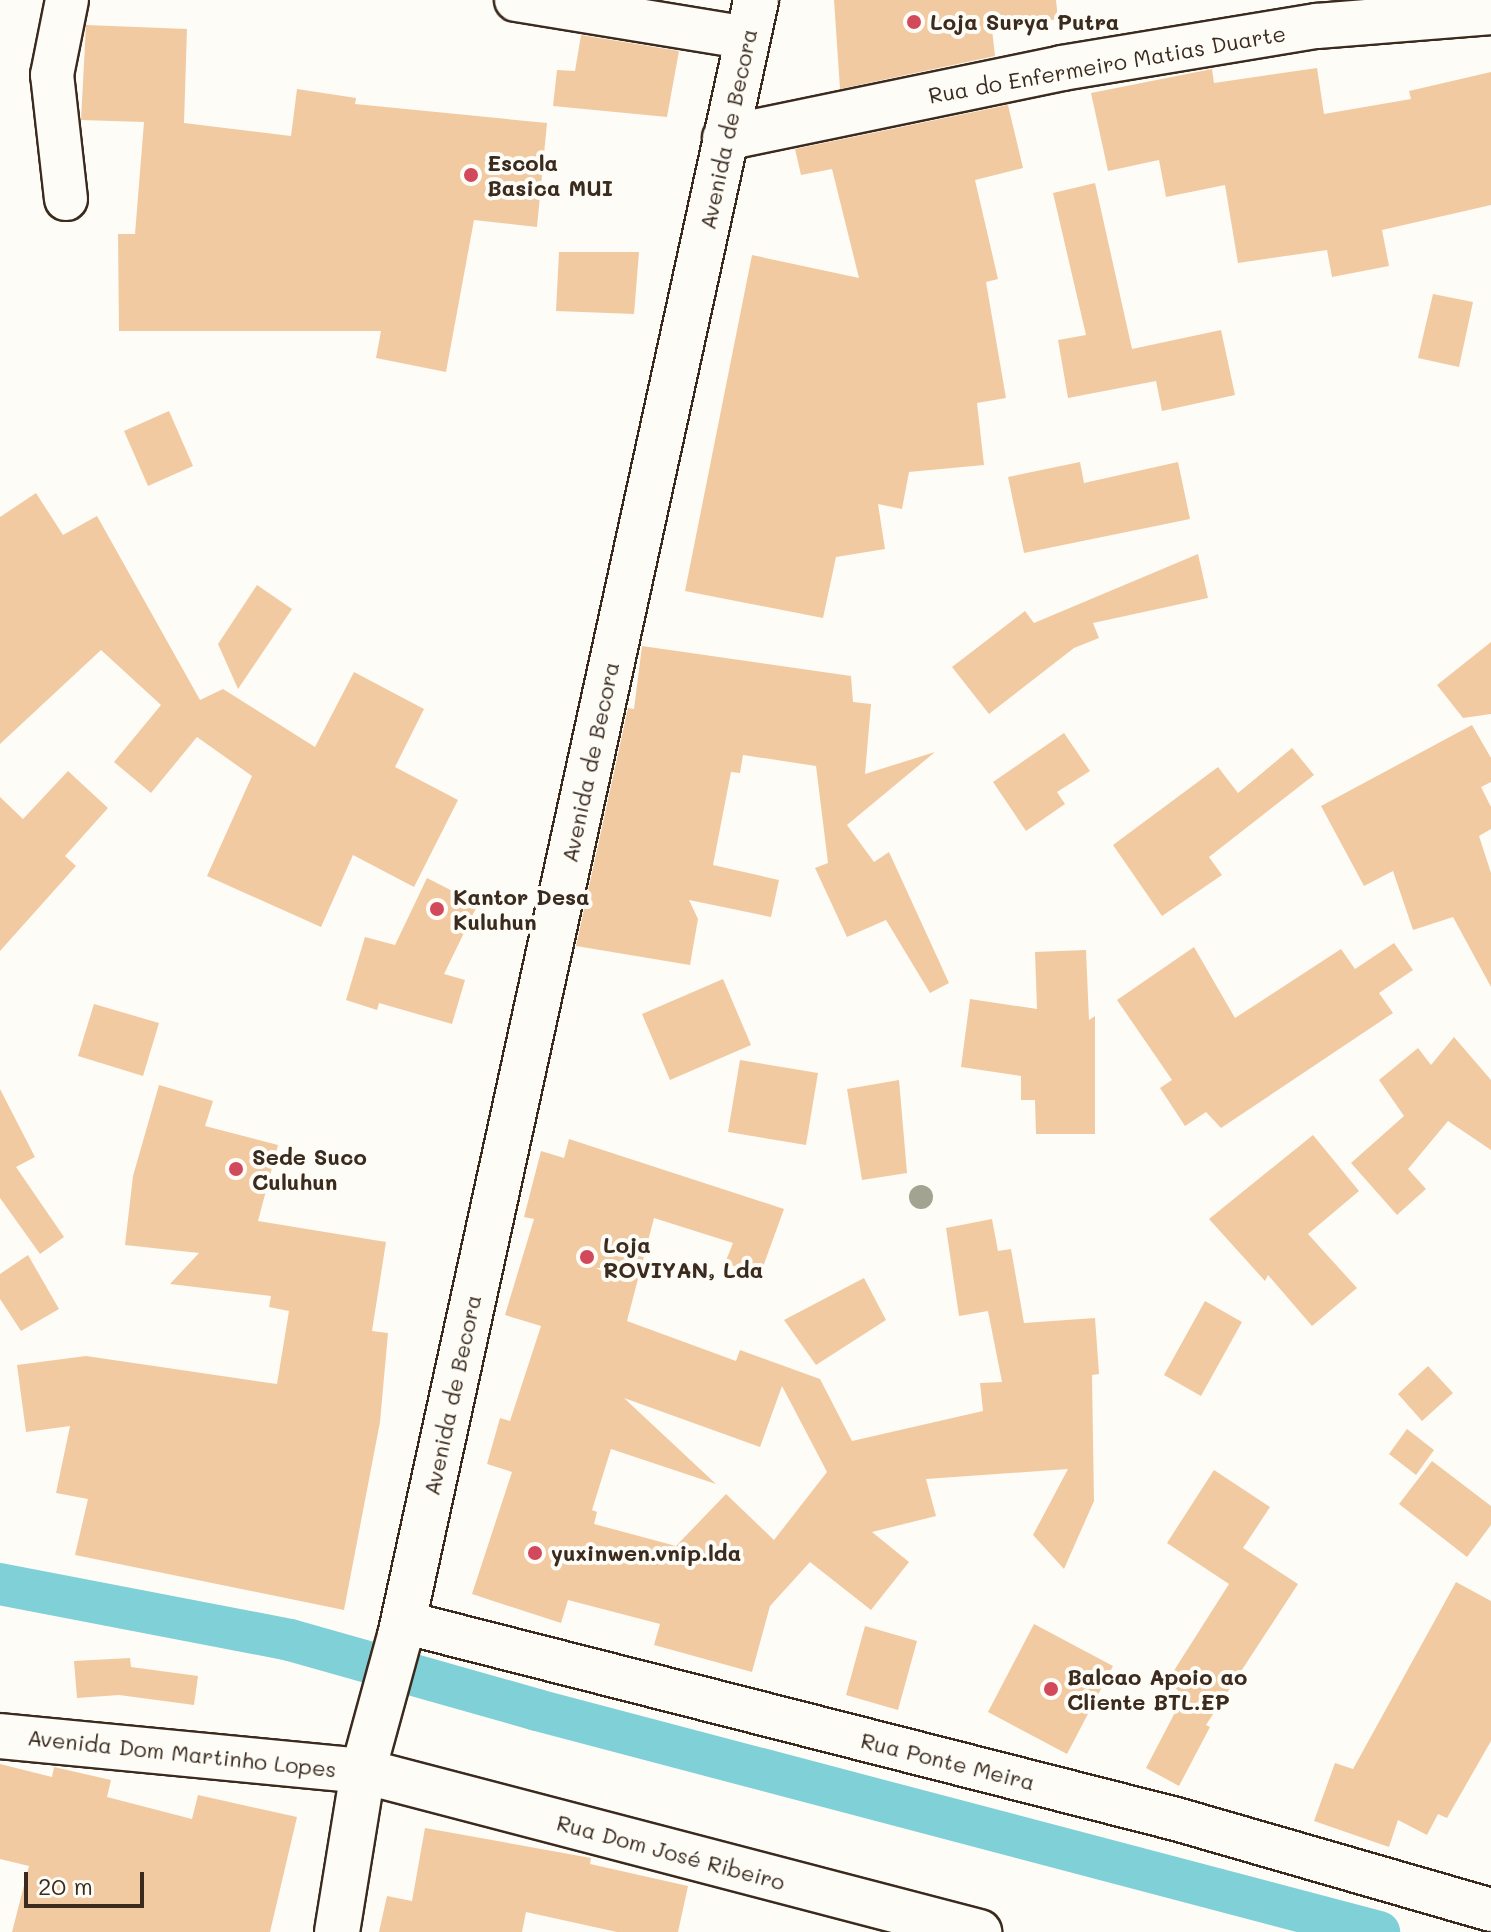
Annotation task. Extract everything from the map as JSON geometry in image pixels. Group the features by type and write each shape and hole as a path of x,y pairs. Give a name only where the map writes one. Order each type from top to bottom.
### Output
{"main road":[{"name":"Rua do Enfermeiro Matias Duarte","path":"725,138 1062,68 1317,26 1491,12"},
{"name":"Avenida de Becora","path":"337,1932 365,1764 401,1629 752,19"},
{"name":"Avenida Dom Martinho Lopes","path":"0,1736 365,1764"},
{"name":"Rua Dom José Ribeiro","path":"365,1764 979,1932"}],"street":[{"path":"66,199 52,75 67,0"},
{"path":"516,0 752,19"},
{"name":"Rua Ponte Meira","path":"401,1629 1176,1819 1491,1910"}],"building":[{"name":"Loja Surya Putra","path":"834,0 1056,0 1058,19 992,29 995,56 840,89"},
{"path":"86,25 187,29 184,123 291,136 297,89 356,98 355,104 547,123 537,227 474,220 446,372 376,358 381,331 119,331 118,234 135,234 144,122 81,120"},
{"path":"581,35 679,51 667,117 553,106 557,70 575,71"},
{"path":"1317,68 1324,114 1411,99 1409,91 1491,72 1491,205 1382,230 1389,266 1332,277 1327,250 1238,263 1225,185 1166,197 1159,160 1108,171 1091,93 1212,69 1214,83"},
{"path":"1008,105 1023,168 975,180 998,279 986,282 1006,398 977,403 984,465 909,472 902,509 878,504 885,549 836,557 823,618 685,591 752,255 859,278 832,169 801,175 795,149"},
{"path":"1095,183 1132,349 1221,330 1235,395 1162,411 1156,381 1068,398 1058,340 1086,335 1053,193"},
{"path":"559,252 639,252 634,314 556,311"},
{"path":"1433,294 1473,302 1459,367 1418,358"},
{"path":"169,411 193,466 148,486 124,431"},
{"path":"1080,462 1084,483 1178,462 1190,519 1024,553 1008,477"},
{"path":"36,493 63,535 97,516 200,700 223,689 315,747 354,672 424,709 395,767 458,800 414,887 353,855 321,927 207,876 252,776 197,737 151,793 114,762 161,705 101,650 0,744 0,517"},
{"path":"1198,554 1208,598 1093,623 1099,638 1074,648 989,714 952,667 1025,611 1034,623"},
{"path":"257,585 292,609 238,689 218,644"},
{"path":"1491,642 1491,714 1463,718 1437,685"},
{"path":"642,646 851,676 853,702 871,704 865,774 935,752 847,825 874,862 889,852 949,983 930,993 886,920 847,937 815,868 828,863 816,766 743,755 740,773 731,772 713,865 779,880 771,917 689,900 698,919 690,965 576,946 628,708 634,709"},
{"path":"1472,725 1491,758 1491,782 1481,787 1491,807 1491,829 1479,836 1491,873 1491,987 1453,917 1413,930 1393,871 1364,886 1321,806"},
{"path":"1064,733 1090,771 1057,792 1065,804 1026,831 993,782"},
{"path":"1292,748 1314,775 1209,857 1222,875 1162,916 1113,845 1218,767 1238,793"},
{"path":"68,771 108,808 65,856 76,866 0,951 0,797 23,819"},
{"path":"427,878 478,904 444,974 465,980 452,1024 379,1003 377,1010 346,1000 365,937 395,945"},
{"path":"1394,943 1413,970 1379,993 1393,1013 1221,1128 1206,1112 1185,1126 1160,1088 1172,1080 1117,1000 1194,947 1235,1018 1341,949 1355,969"},
{"path":"1086,950 1089,1020 1095,1016 1095,1134 1036,1134 1035,1100 1021,1100 1021,1076 961,1067 970,999 1037,1009 1035,952"},
{"path":"723,979 751,1045 670,1080 642,1014"},
{"path":"94,1004 159,1023 143,1076 78,1056"},
{"path":"1454,1037 1491,1080 1491,1150 1448,1121 1408,1169 1426,1189 1397,1215 1351,1163 1404,1116 1379,1080 1418,1048 1431,1065"},
{"path":"740,1060 818,1073 806,1145 728,1132"},
{"path":"899,1080 907,1173 862,1180 847,1089"},
{"path":"159,1085 213,1101 205,1126 278,1145 258,1221 386,1242 372,1331 388,1333 380,1422 344,1610 75,1555 88,1499 56,1493 70,1426 26,1432 17,1365 86,1356 277,1384 289,1311 269,1307 271,1296 170,1284 199,1253 125,1245 133,1176"},
{"path":"0,1089 35,1157 16,1167 64,1237 40,1254 0,1198"},
{"path":"1313,1135 1359,1191 1308,1234 1357,1288 1312,1326 1268,1275 1265,1281 1209,1219"},
{"path":"569,1139 784,1209 760,1275 725,1263 733,1243 654,1218 627,1321 736,1361 740,1350 820,1379 852,1441 983,1411 980,1383 1002,1382 988,1311 959,1316 946,1228 992,1219 998,1251 1011,1249 1024,1323 1095,1318 1099,1374 1092,1375 1094,1501 1064,1569 1033,1535 1068,1469 926,1479 936,1516 872,1532 909,1562 871,1610 810,1562 770,1606 752,1672 654,1645 660,1624 568,1600 561,1623 472,1594 512,1472 487,1464 500,1418 510,1421 541,1326 505,1315 534,1219 524,1217 541,1151 564,1158","holes":["782,1386 827,1472 774,1540 726,1494 676,1546 594,1524 597,1512 592,1510 611,1449 716,1484 624,1398 760,1447"]},
{"path":"28,1255 59,1309 21,1331 0,1299 0,1274"},
{"path":"864,1278 886,1320 816,1365 784,1320"},
{"path":"1205,1301 1242,1322 1201,1396 1164,1375"},
{"path":"1428,1366 1453,1393 1422,1421 1398,1394"},
{"path":"1407,1429 1434,1450 1416,1475 1389,1454"},
{"path":"1432,1461 1491,1506 1491,1525 1467,1557 1399,1504"},
{"path":"1214,1470 1270,1507 1243,1548 1298,1584 1206,1725 1210,1727 1179,1786 1146,1768 1181,1701 1194,1708 1168,1680 1229,1584 1167,1543"},
{"path":"1456,1582 1491,1601 1491,1741 1447,1818 1438,1814 1427,1835 1398,1820 1389,1847 1314,1821 1335,1763 1353,1769"},
{"name":"Balcao Apoio ao Cliente BTL.EP","path":"1034,1624 1113,1666 1067,1754 988,1712"},
{"path":"865,1626 917,1641 898,1710 846,1695"},
{"path":"130,1658 131,1667 198,1676 194,1705 119,1695 77,1698 74,1661"},
{"path":"0,1764 52,1777 54,1767 111,1780 107,1797 192,1819 198,1795 297,1817 270,1932 12,1932 29,1866 0,1859"},
{"path":"425,1828 591,1858 590,1864 688,1886 678,1932 617,1932 526,1912 522,1932 379,1932 387,1896 412,1901"}],"waterway":[{"path":"0,1584 290,1640 537,1710 1379,1932"}],"place":[{"name":"Loja Surya Putra","path":"914,22"},
{"name":"Escola Basica MUI","path":"471,175"},
{"name":"Kantor Desa Kuluhun","path":"437,909"},
{"name":"Sede Suco Culuhun","path":"236,1169"},
{"name":"Loja ROVIYAN, Lda","path":"587,1257"},
{"name":"yuxinwen.vnip.lda","path":"535,1553"},
{"name":"Balcao Apoio ao Cliente BTL.EP","path":"1051,1689"}]}
